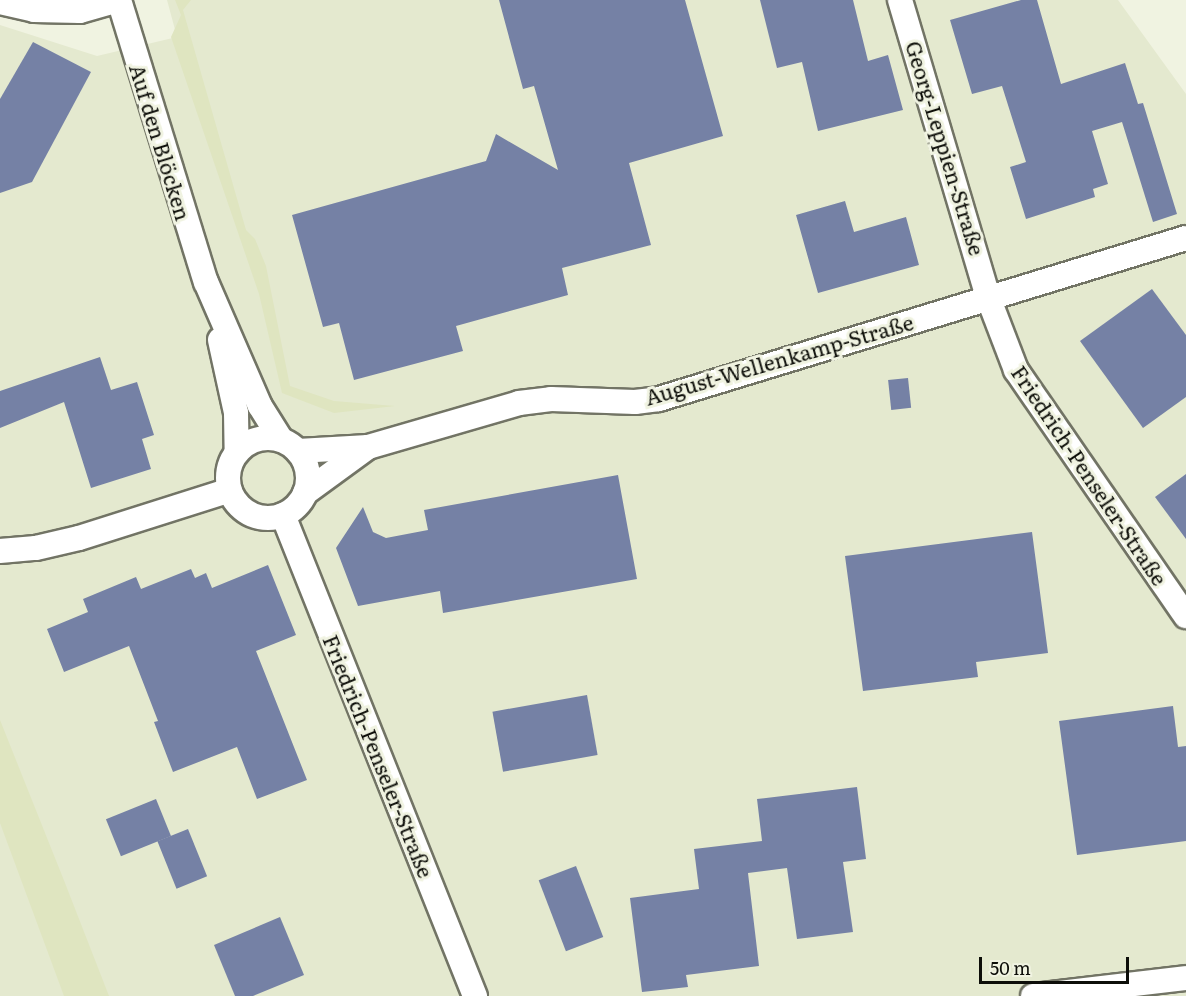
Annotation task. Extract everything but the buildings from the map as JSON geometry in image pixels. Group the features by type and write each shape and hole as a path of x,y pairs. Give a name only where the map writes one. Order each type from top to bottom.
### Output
{"street":[{"path":"0,2 34,10 80,11 118,0"},
{"name":"Auf den Blöcken","path":"118,0 206,282 236,413 237,452 227,477 230,490"},
{"name":"Georg-Leppien-Straße","path":"900,0 988,297"},
{"name":"August-Wellenkamp-Straße","path":"290,446 368,447 519,403 551,399 659,399 1186,238"},
{"name":"Auf den Blöcken","path":"206,282 260,406 290,446 308,478 305,493"},
{"name":"Friedrich-Penseler-Straße","path":"988,297 1016,370 1186,616"},
{"path":"237,452 257,439 290,446"},
{"name":"August-Wellenkamp-Straße","path":"305,493 368,447"},
{"path":"0,550 79,538 230,490 236,502 251,514 271,518 284,515 305,493"},
{"name":"Friedrich-Penseler-Straße","path":"284,515 475,996"},
{"path":"1033,996 1186,978"}],"shaded area":[{"path":"167,0 1118,0 1186,94 1186,996 0,996 0,25 97,56 177,37"},
{"path":"175,0 191,0 183,10 246,230 255,239 266,266 290,386 334,401 395,406 334,413 282,393 259,294 171,37 181,15"},
{"path":"0,720 109,996 64,996 0,823"}]}
